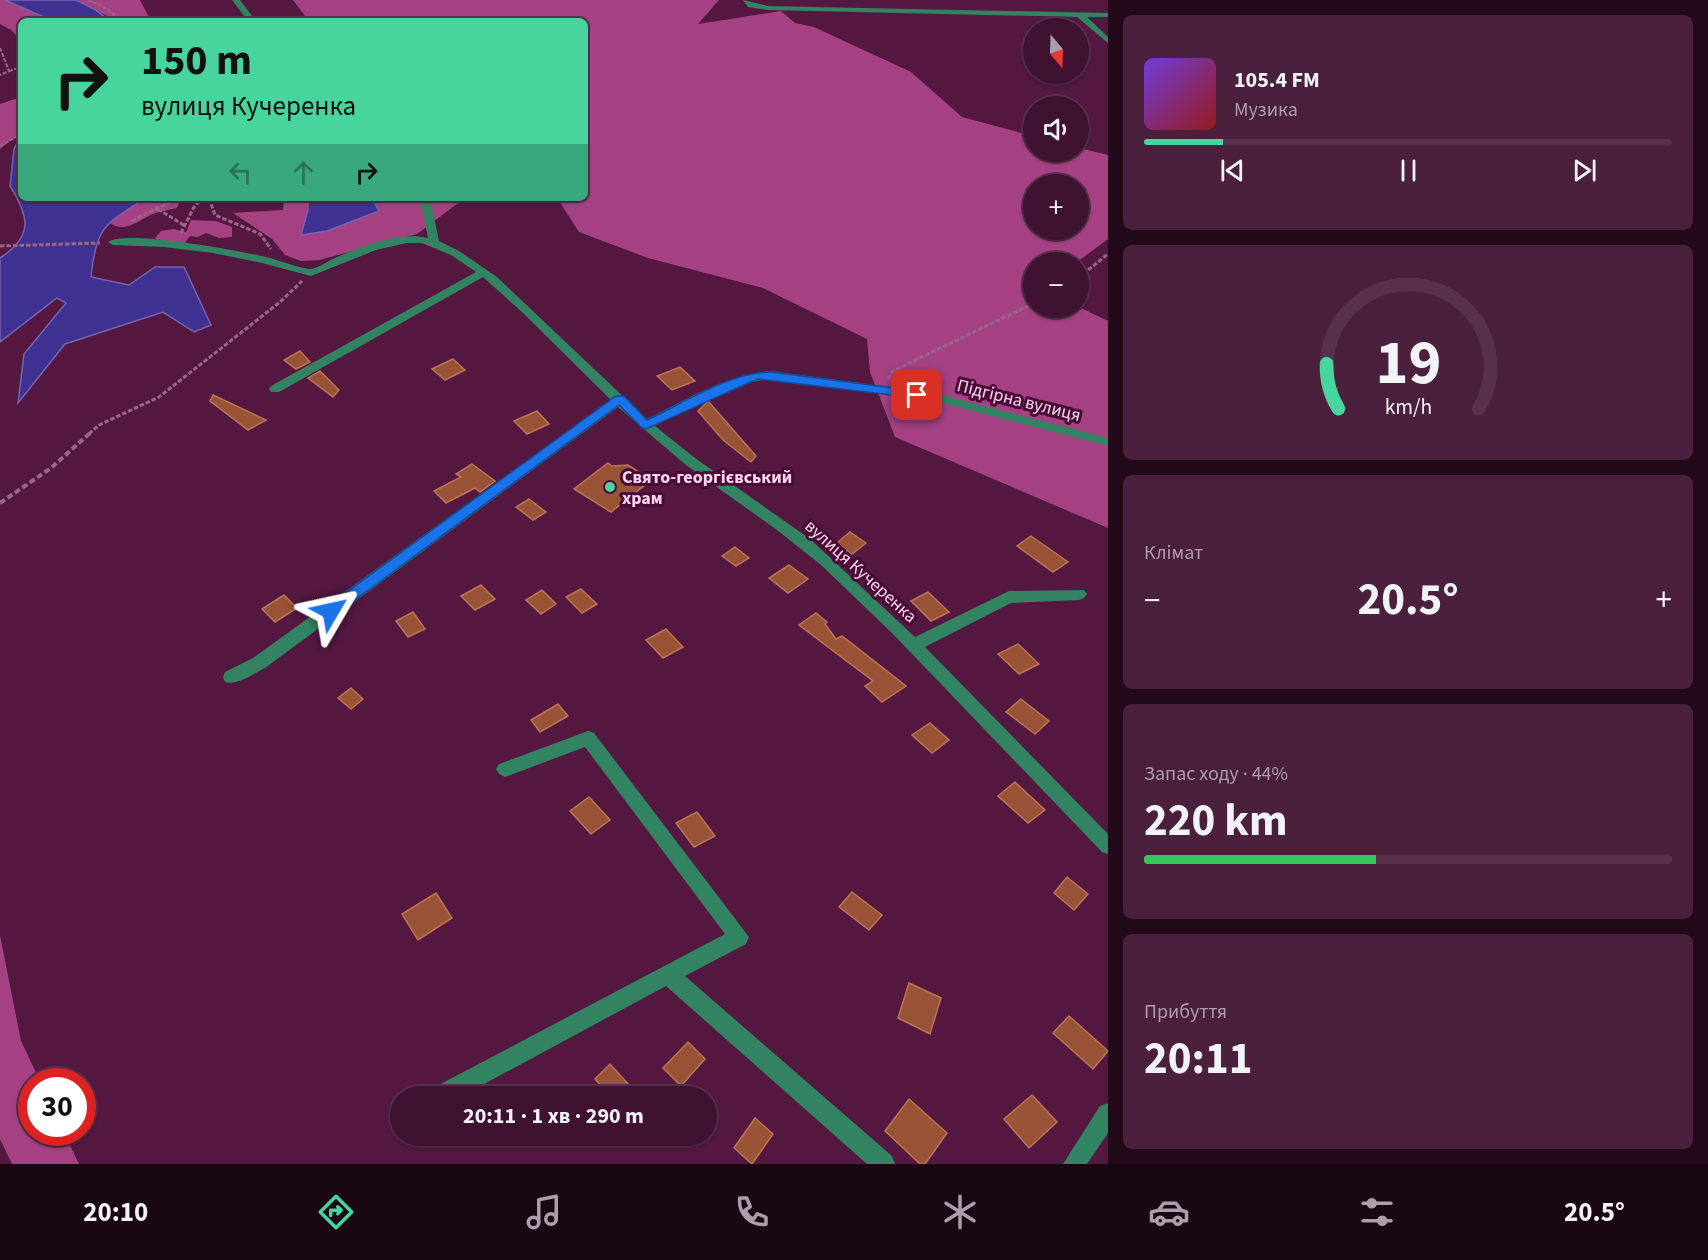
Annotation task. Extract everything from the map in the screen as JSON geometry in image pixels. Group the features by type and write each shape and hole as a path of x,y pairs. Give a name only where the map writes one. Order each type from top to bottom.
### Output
{"street":[{"path":"236,0 250,18"},
{"path":"747,0 751,5 768,8 1108,15"},
{"path":"1080,15 1108,41"},
{"path":"113,242 188,247 279,263 311,273 378,247 406,239 434,242 426,201"},
{"name":"вулиця Кучеренка","path":"434,242 484,272 541,322 573,356 686,460 770,516 867,598 1108,846"},
{"path":"275,388 484,272"},
{"name":"Підгірна вулиця","path":"646,425 755,375 934,397 1108,442"},
{"path":"231,676 259,663 620,399"},
{"path":"914,645 1009,597 1079,594"},
{"path":"460,1086 739,937 588,738 505,769"},
{"path":"668,975 884,1164"},
{"path":"1074,1164 1108,1114"}],"path":[{"path":"88,0 102,6 119,18"},
{"path":"0,48 9,70"},
{"path":"0,75 18,68"},
{"path":"0,146 18,136"},
{"path":"132,220 172,201"},
{"path":"188,247 181,234 195,206 202,201"},
{"path":"208,201 215,215 260,234 279,263"},
{"path":"157,208 185,226"},
{"path":"0,246 113,242"},
{"path":"1089,269 1108,254"},
{"path":"0,503 51,468 99,425 159,397 280,302 311,273"},
{"path":"883,390 892,371 1023,308"}],"shaded area":[{"path":"0,0 5,0 46,18 18,18 18,37 0,24"},
{"path":"5,0 76,0 106,18 46,18"},
{"path":"75,0 140,0 149,18 109,18"},
{"path":"293,0 719,0 698,24 781,11 795,23 814,27 911,72 962,117 1023,133 1023,162 1089,162 1089,150 1108,155 1108,239 1089,253 1023,252 1023,318 1089,318 1089,312 1108,321 1108,528 895,437 870,372 867,339 763,288 648,258 579,232 559,201 588,201 588,18 307,18"},
{"path":"18,98 18,137 0,149 0,104"},
{"path":"18,142 18,201 10,186 14,149"},
{"path":"18,201 141,201 105,228 96,247 91,277 129,285 155,267 184,267 211,325 194,332 163,312 65,344 18,403 24,354 66,303 57,298 0,342 0,258 19,242 23,233 25,225"},
{"path":"140,201 180,201 177,208 153,214 125,227 114,226 109,222"},
{"path":"284,201 461,201 417,234 319,260 301,261 285,255 272,239 233,213 283,210"},
{"path":"308,201 374,201 379,211 327,231 301,235 308,210"},
{"path":"191,220 216,221 232,227 232,237 219,238 206,233 198,237 190,236 183,245 167,245 155,238 161,231 173,229 186,232"},
{"path":"0,935 21,1041 34,1068 18,1068 18,1146 70,1146 79,1164 12,1164 0,1139"}],"building":[{"path":"300,351 310,362 296,369 284,360"},
{"path":"453,359 465,370 445,380 432,369"},
{"path":"680,367 695,381 672,390 657,376"},
{"path":"320,371 339,390 333,397 308,378"},
{"path":"213,395 266,420 248,430 210,401"},
{"path":"708,401 756,456 751,462 723,440 698,411"},
{"path":"537,411 549,424 527,434 514,421"},
{"name":"Свято-георгієвський храм","path":"608,463 612,466 628,465 639,472 632,478 645,485 611,512 574,489"},
{"path":"472,464 495,481 480,492 475,488 446,503 434,491 461,477 456,474"},
{"path":"529,499 546,512 533,520 516,507"},
{"path":"850,532 866,543 852,554 837,543"},
{"path":"1031,536 1068,562 1053,572 1017,546"},
{"path":"735,547 749,558 736,566 722,556"},
{"path":"789,565 808,579 788,593 769,578"},
{"path":"481,585 495,599 475,610 461,596"},
{"path":"581,589 597,604 582,613 566,597"},
{"path":"542,590 556,604 541,614 526,600"},
{"path":"928,592 949,612 931,621 911,601"},
{"path":"284,595 297,608 275,622 262,609"},
{"path":"413,612 425,629 408,637 396,621"},
{"path":"816,613 827,622 825,624 836,639 842,636 906,686 882,702 865,686 873,681 799,625"},
{"path":"666,629 683,647 663,658 646,640"},
{"path":"1018,644 1039,664 1019,674 998,654"},
{"path":"351,688 363,699 351,709 338,698"},
{"path":"1021,699 1049,721 1035,734 1006,712"},
{"path":"558,704 568,716 540,732 531,720"},
{"path":"930,723 949,740 932,753 912,735"},
{"path":"1015,782 1045,810 1028,823 998,796"},
{"path":"589,797 610,820 591,834 570,811"},
{"path":"697,812 715,836 694,847 676,823"},
{"path":"1067,877 1088,894 1074,910 1054,893"},
{"path":"852,892 882,915 869,930 839,907"},
{"path":"436,893 452,918 418,940 402,914"},
{"path":"909,983 941,998 930,1034 898,1018"},
{"path":"1069,1016 1108,1051 1093,1069 1053,1033"},
{"path":"688,1042 705,1059 681,1086 663,1068"},
{"path":"610,1064 628,1084 626,1086 601,1086 595,1079"},
{"path":"1032,1095 1057,1122 1029,1148 1004,1119"},
{"path":"909,1099 947,1133 925,1164 920,1164 885,1131"},
{"path":"755,1118 773,1134 752,1164 734,1148"}],"place":[{"name":"Свято-георгієвський храм","path":"610,487"}],"route":[{"path":"331,611 620,399 646,425 755,375 771,375 917,395"}]}
